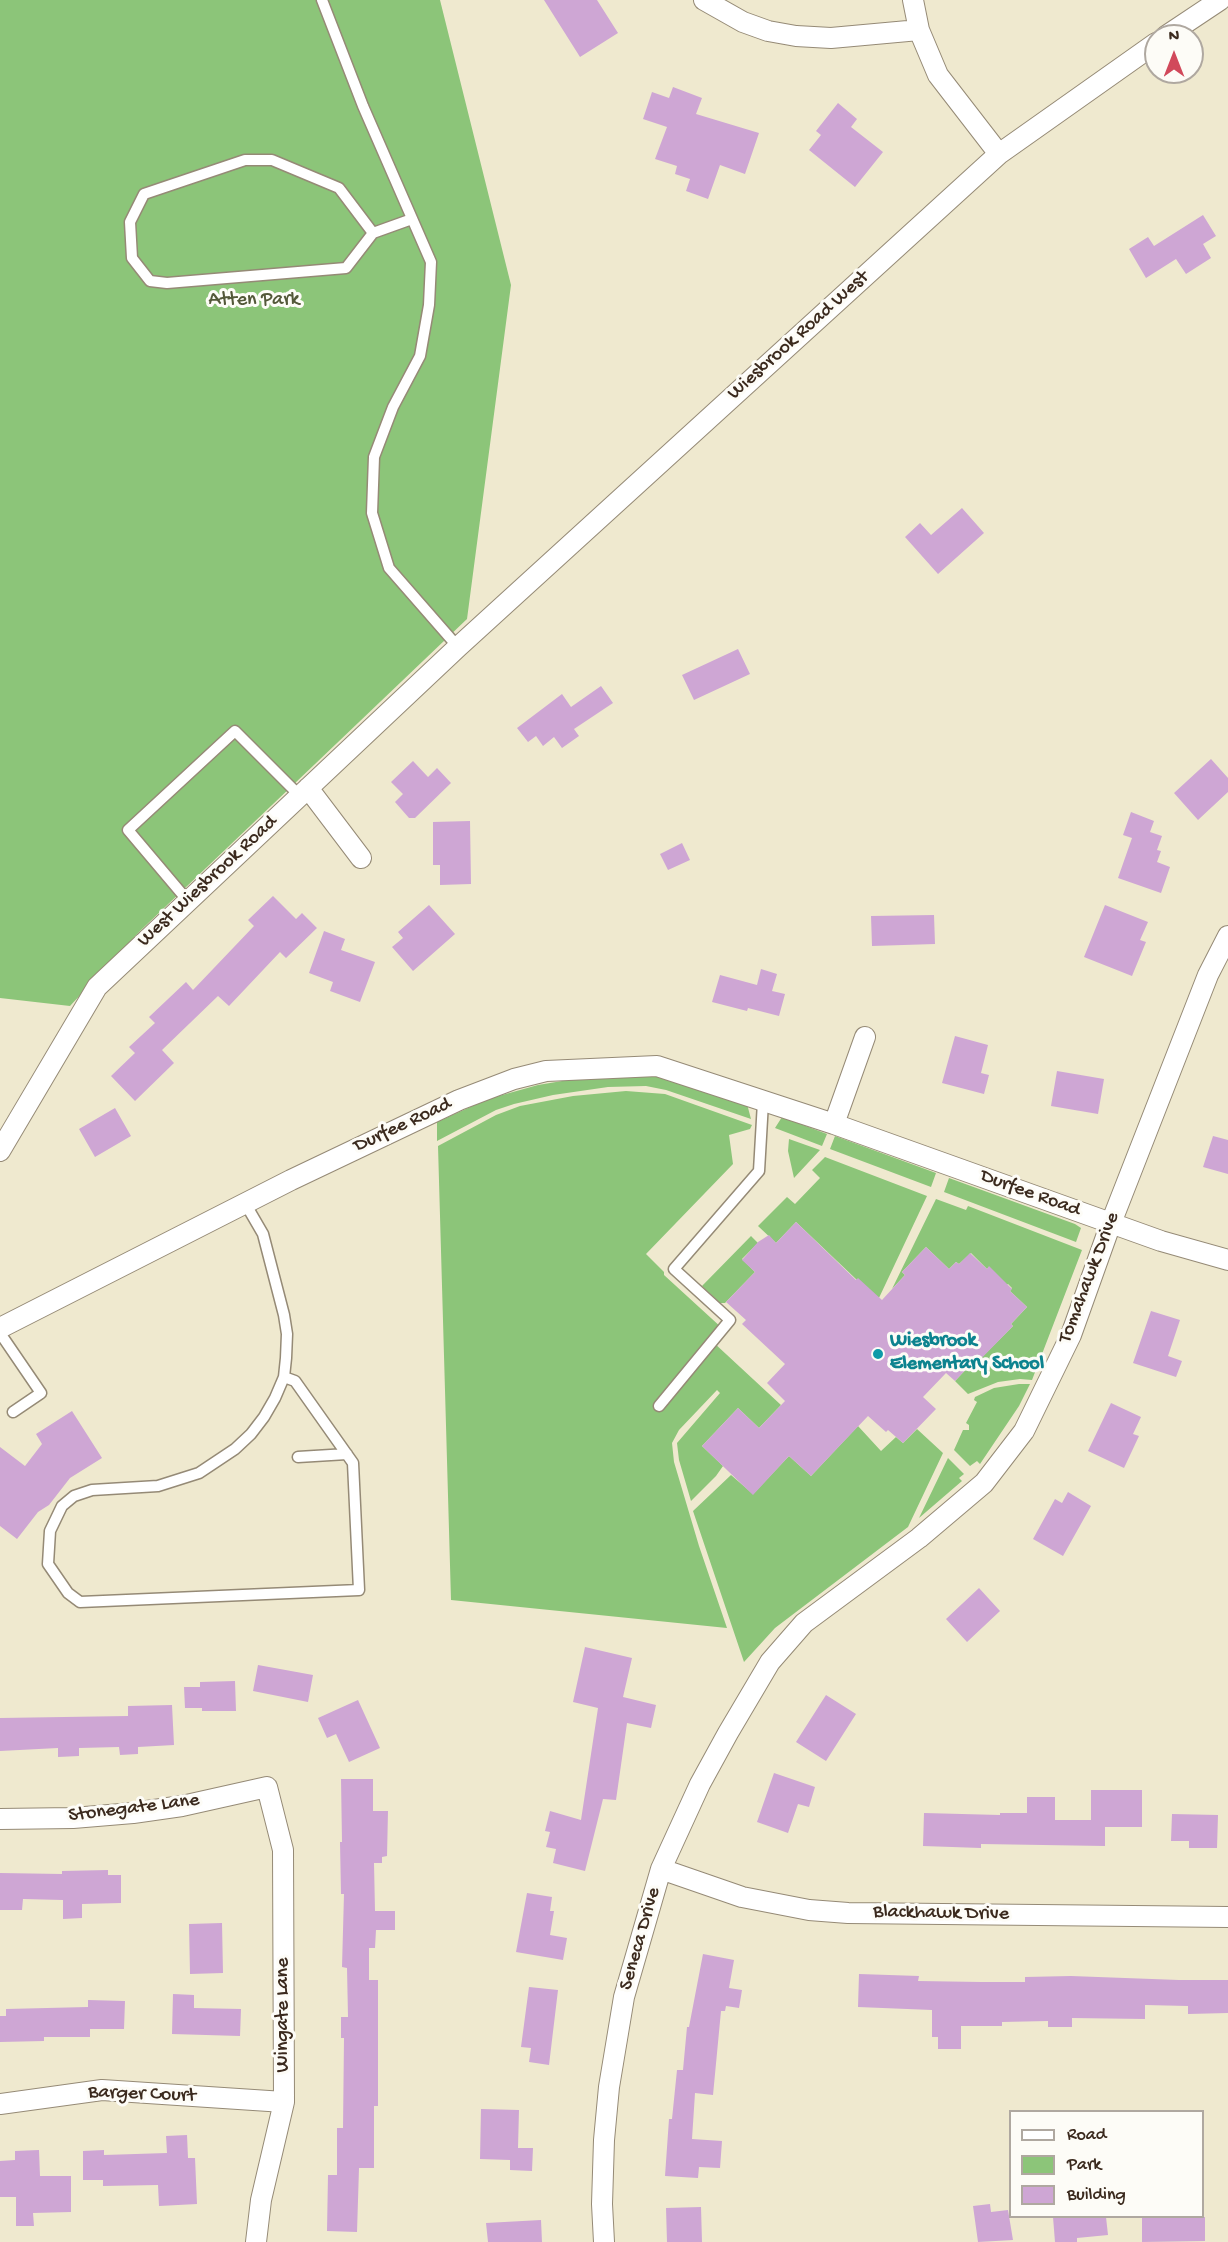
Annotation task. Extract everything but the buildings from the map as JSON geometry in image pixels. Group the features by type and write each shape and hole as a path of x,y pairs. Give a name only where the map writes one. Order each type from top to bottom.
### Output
{"street":[{"path":"704,0 743,22 768,31 796,36 831,38 919,30"},
{"path":"913,0 919,30 938,75 999,154"},
{"path":"1184,24 1220,0"},
{"name":"Wiesbrook Road West","path":"458,647 999,154 1144,51"},
{"name":"West Wiesbrook Road","path":"0,1151 97,987 458,647"},
{"path":"304,792 361,858"},
{"name":"Tomahawk Drive","path":"770,1662 804,1623 919,1538 984,1483 1024,1431 1071,1335 1111,1223 1208,975 1228,936"},
{"path":"834,1124 864,1037"},
{"name":"Durfee Road","path":"0,1330 246,1203 459,1100 514,1079 546,1071 657,1066 834,1124 1172,1245 1228,1260"},
{"name":"Seneca Drive","path":"604,2242 602,2204 604,2140 616,2042 637,1948 661,1869 700,1784 770,1662"},
{"name":"Stonegate Lane","path":"0,1819 73,1818 133,1813 182,1806 267,1787"},
{"name":"Wingate Lane","path":"256,2242 261,2200 284,2102 283,1850 267,1787"},
{"name":"Blackhawk Drive","path":"661,1869 742,1897 775,1905 819,1911 1228,1917"},
{"name":"Barger Court","path":"0,2104 102,2090 284,2102"}],"lane":[{"path":"322,0 363,106 431,262 429,305 420,356 393,406 374,457 372,513 389,568 458,647"},
{"path":"373,233 339,188 273,160 245,160 144,194 130,222 132,258 150,281 167,283 346,268 373,233 412,219"},
{"path":"188,901 128,830 235,731 304,792"},
{"path":"659,1406 730,1320 674,1269 759,1171 763,1102"},
{"path":"246,1203 262,1234 282,1305 287,1334 284,1377 264,1417 251,1434 218,1462 179,1481 136,1488 92,1490 74,1496 62,1506 50,1532 48,1564 68,1593 80,1602 359,1590 353,1463 294,1381 284,1377"},
{"path":"0,1330 41,1393 13,1412"},
{"path":"298,1457 347,1454"}],"green space":[{"name":"Atten Park","path":"0,0 440,0 511,285 467,619 141,930 70,1006 0,998"},
{"path":"633,1075 658,1076 747,1104 751,1119 666,1090 646,1086 608,1087 553,1095 514,1104 496,1110 437,1141 437,1122 488,1099 538,1085 568,1080"},
{"path":"626,1091 665,1094 752,1125 750,1129 729,1135 733,1164 646,1254 664,1272 664,1275 723,1329 713,1342 781,1405 759,1428 738,1408 702,1446 723,1466 691,1501 679,1460 677,1443 720,1393 717,1390 679,1430 672,1443 674,1462 727,1628 451,1600 438,1146 496,1115 520,1106 573,1096"},
{"path":"782,1117 827,1134 822,1146 775,1128"},
{"path":"835,1136 936,1173 931,1187 830,1149"},
{"path":"789,1139 820,1150 794,1178 788,1151"},
{"path":"825,1157 927,1196 878,1300 796,1222 776,1243 758,1226 787,1197 795,1204 820,1178 812,1170"},
{"path":"949,1178 1075,1224 1081,1228 1076,1242 944,1192"},
{"path":"936,1199 966,1210 968,1206 1082,1250 1032,1380 998,1382 968,1394 955,1381 1013,1326 1011,1324 1027,1307 1010,1291 1012,1288 1008,1284 1005,1286 989,1267 987,1269 971,1253 959,1264 956,1262 949,1269 926,1247 902,1272 905,1275 892,1289"},
{"path":"751,1236 758,1243 742,1259 755,1272 725,1303 720,1303 702,1286"},
{"path":"1030,1384 1019,1406 980,1464 977,1461 970,1466 954,1450 963,1430 969,1430 969,1425 966,1423 977,1402 974,1400 975,1397 994,1388"},
{"path":"858,1426 881,1451 896,1437 903,1443 917,1429 943,1453 908,1527 775,1628 744,1662 693,1511 731,1475 753,1494 789,1456 811,1476"},
{"path":"948,1458 964,1474 959,1478 962,1481 919,1518"}],"place":[{"name":"Wiesbrook Elementary School","path":"878,1354"}]}
